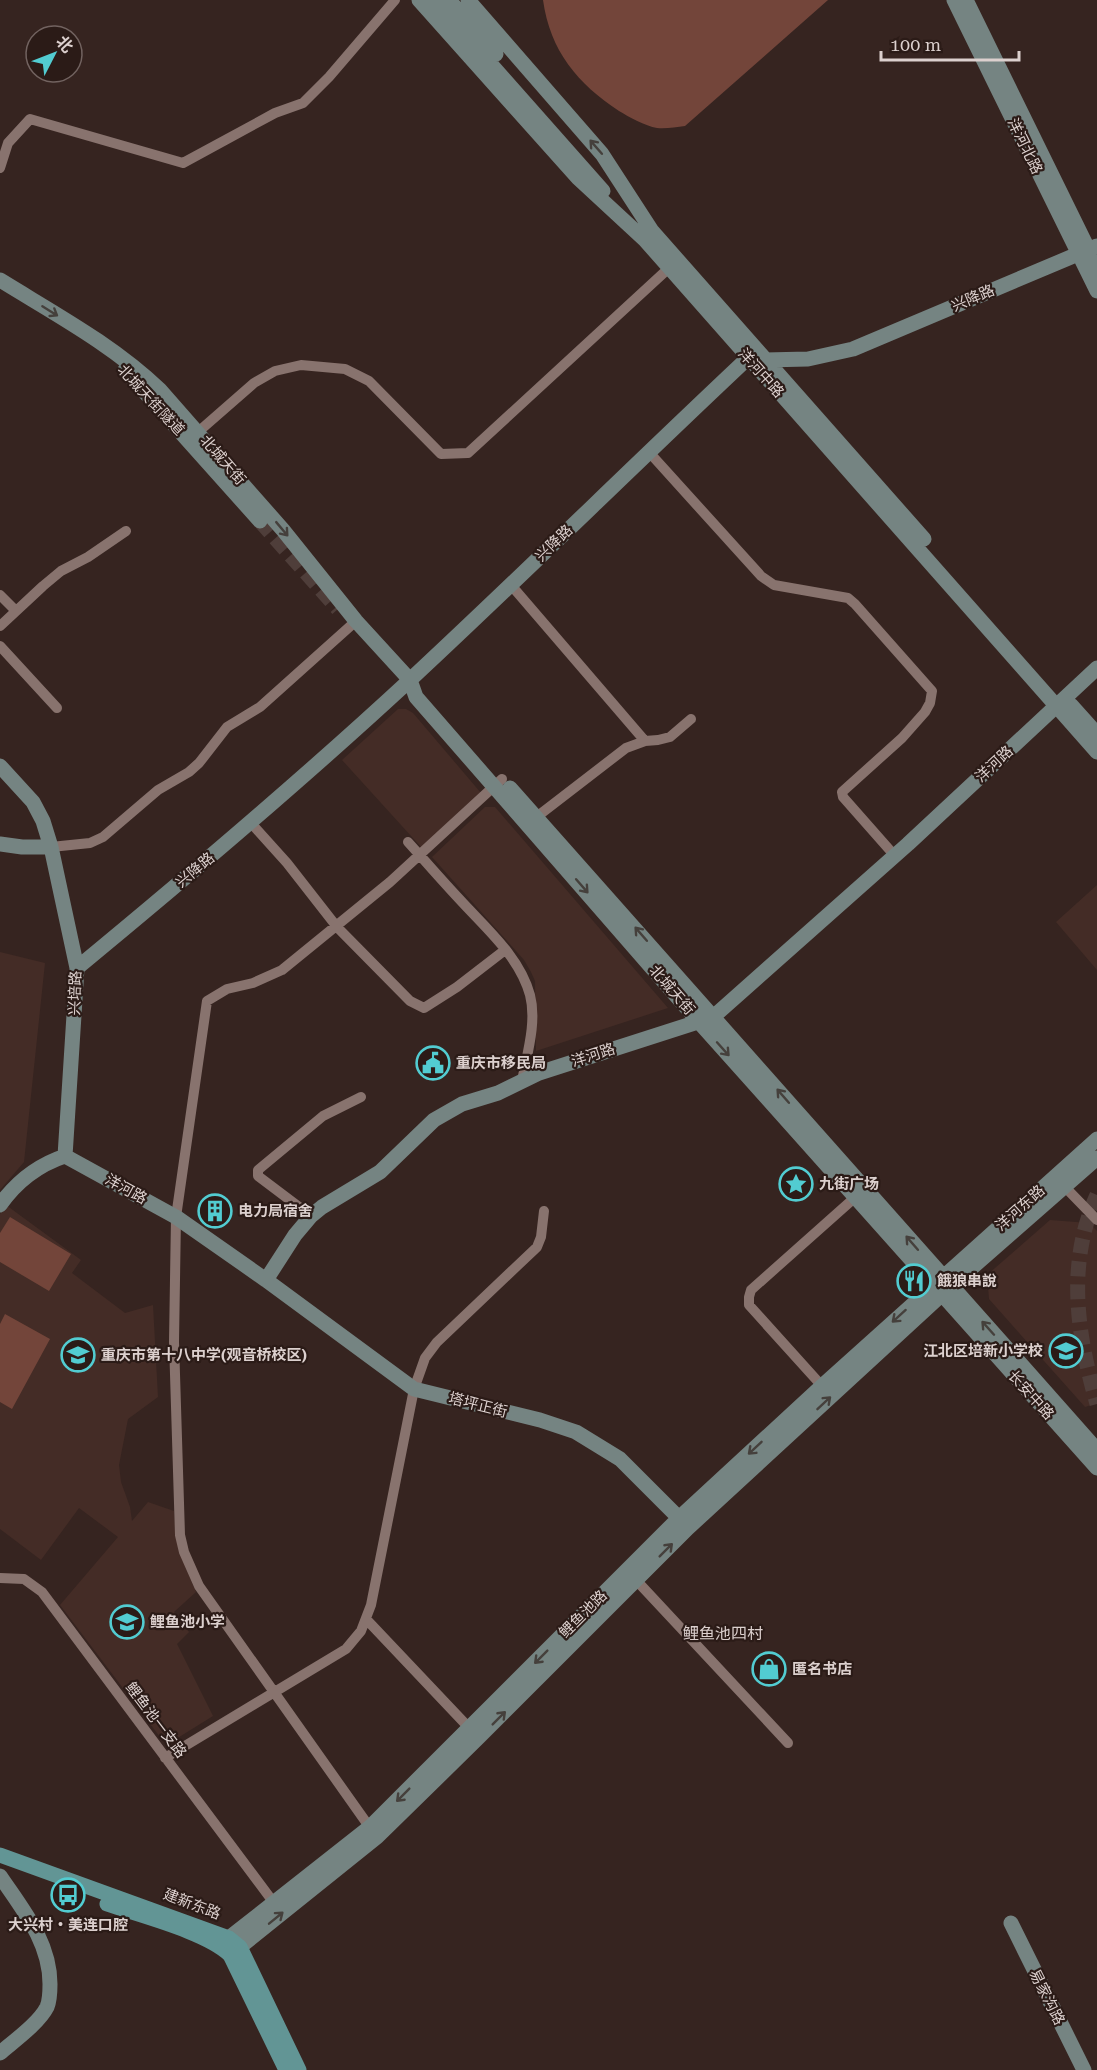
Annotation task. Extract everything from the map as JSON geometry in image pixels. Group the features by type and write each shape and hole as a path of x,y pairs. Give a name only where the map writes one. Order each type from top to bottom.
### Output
{"main road":[{"name":"建新东路","path":"0,1855 230,1946"},
{"name":"建新东路","path":"0,1866 230,1946"},
{"path":"230,1946 286,2070"},
{"path":"230,1946 298,2070"}],"street":[{"path":"0,168 4,142 30,119 183,163 275,113 303,103 395,0"},
{"name":"洋河中路","path":"419,0 578,178 648,236 765,360 1061,702 1097,752"},
{"path":"434,0 648,236"},
{"path":"449,0 648,236"},
{"name":"洋河中路","path":"468,0 602,154 648,236 669,268 1061,702 1097,734"},
{"name":"洋河北路","path":"954,0 1097,267"},
{"name":"洋河北路","path":"966,0 1088,250 1097,291"},
{"name":"兴降路","path":"77,968 251,824 410,680 748,358 808,359 853,349 1088,250"},
{"path":"198,432 254,383 275,371 301,365 345,369 369,381 441,454 468,453 669,268"},
{"name":"北城天街","path":"0,280 88,334 141,372 198,432 283,530 356,621 410,680 416,697 532,820 942,1286"},
{"name":"北城天街隧道","path":"88,334 134,379 260,521"},
{"path":"648,451 761,576 774,585 848,598 932,691 930,704 925,712 902,738 842,792 843,797 895,856"},
{"path":"0,626 61,571 88,557 126,531"},
{"path":"511,585 645,741"},
{"path":"0,595 16,611"},
{"path":"0,844 51,847 90,843 103,837 158,790 189,772 199,763 227,727 260,707 356,621"},
{"path":"0,646 57,708"},
{"name":"洋河路","path":"65,1156 176,1217 266,1280 295,1234 311,1216 380,1172 434,1120 462,1104 498,1093 522,1080 601,1052 706,1020 895,856 1097,668"},
{"path":"532,820 626,747 670,736 691,719"},
{"name":"兴培路","path":"0,766 33,802 43,822 51,847 77,968 65,1156"},
{"path":"373,1832 199,1586 184,1552 180,1535 174,1342 176,1217 207,1001 227,989 254,983 282,970 337,927 420,856 498,783"},
{"path":"251,824 286,862 337,927 410,1001 424,1008 458,987 505,950"},
{"path":"408,842 494,935 516,965 530,995 532,1018 530,1043 522,1080"},
{"path":"311,1216 258,1176 258,1170 323,1116 361,1097"},
{"name":"洋河东路","path":"942,1286 1097,1139"},
{"path":"0,1205 16,1185 32,1172 47,1162 65,1156"},
{"name":"洋河东路","path":"942,1286 1097,1158"},
{"path":"1064,1186 1097,1220"},
{"path":"822,1386 750,1305 749,1297 751,1290 859,1193"},
{"path":"165,1758 346,1649 361,1631 371,1605 414,1389 425,1358 436,1342 537,1246 541,1237 544,1211"},
{"name":"塔坪正街","path":"266,1280 414,1389 540,1420 576,1432 620,1459 684,1523"},
{"name":"鲤鱼池路","path":"230,1946 373,1832 822,1386 942,1286"},
{"name":"鲤鱼池路","path":"474,1733 636,1580 684,1523 942,1286"},
{"name":"长安中路","path":"942,1286 1097,1450"},
{"name":"长安中路","path":"942,1286 1097,1468"},
{"name":"鲤鱼池一支路","path":"0,1578 24,1579 42,1592 274,1903"},
{"path":"636,1580 788,1743"},
{"path":"366,1619 474,1733"},
{"name":"鲤鱼池路","path":"230,1946 274,1903 373,1832"},
{"path":"0,1876 44,1946 50,1985 47,2007 0,2053"},
{"name":"易家沟路","path":"1011,1923 1084,2070"}],"shaded area":[{"path":"543,0 828,0 685,126 657,128 619,111 604,101 579,77 559,50 552,35"},
{"path":"398,709 406,709 413,713 481,793 421,847 342,760"},
{"path":"485,807 495,807 668,1008 536,1051 535,981 531,972 524,960 432,857"},
{"path":"1097,885 1097,970 1056,922"},
{"path":"0,952 45,963 24,1162 0,1190"},
{"name":"重庆市第十八中学(观音桥校区)","path":"6,1205 81,1260 72,1273 125,1313 153,1305 158,1397 128,1419 119,1465 121,1482 130,1507 132,1521 148,1502 174,1511 180,1554 196,1592 174,1612 189,1632 177,1644 213,1716 176,1739 160,1737 60,1605 118,1537 79,1508 41,1560 0,1529 0,1214"},
{"path":"10,1217 71,1254 49,1291 0,1262 0,1233"},
{"name":"江北区培新小学校","path":"1050,1220 1089,1223 1097,1231 1097,1403 1085,1407 989,1299 987,1275"},
{"path":"5,1314 50,1339 12,1409 0,1402 0,1324"}],"tunnel":[{"path":"260,521 338,609"},
{"path":"1097,1195 1087,1221 1078,1273 1080,1325 1097,1404"}],"place":[{"name":"重庆市移民局","path":"433,1063"},
{"name":"九街广场","path":"796,1184"},
{"name":"电力局宿舍","path":"215,1211"},
{"name":"餓狼串說","path":"914,1281"},
{"name":"江北区培新小学校","path":"1066,1351"},
{"name":"重庆市第十八中学(观音桥校区)","path":"78,1355"},
{"name":"鲤鱼池小学","path":"127,1622"},
{"name":"匿名书店","path":"769,1669"},
{"name":"大兴村‧美连口腔","path":"68,1895"}],"district":[{"name":"鲤鱼池四村","path":"723,1633"}]}
